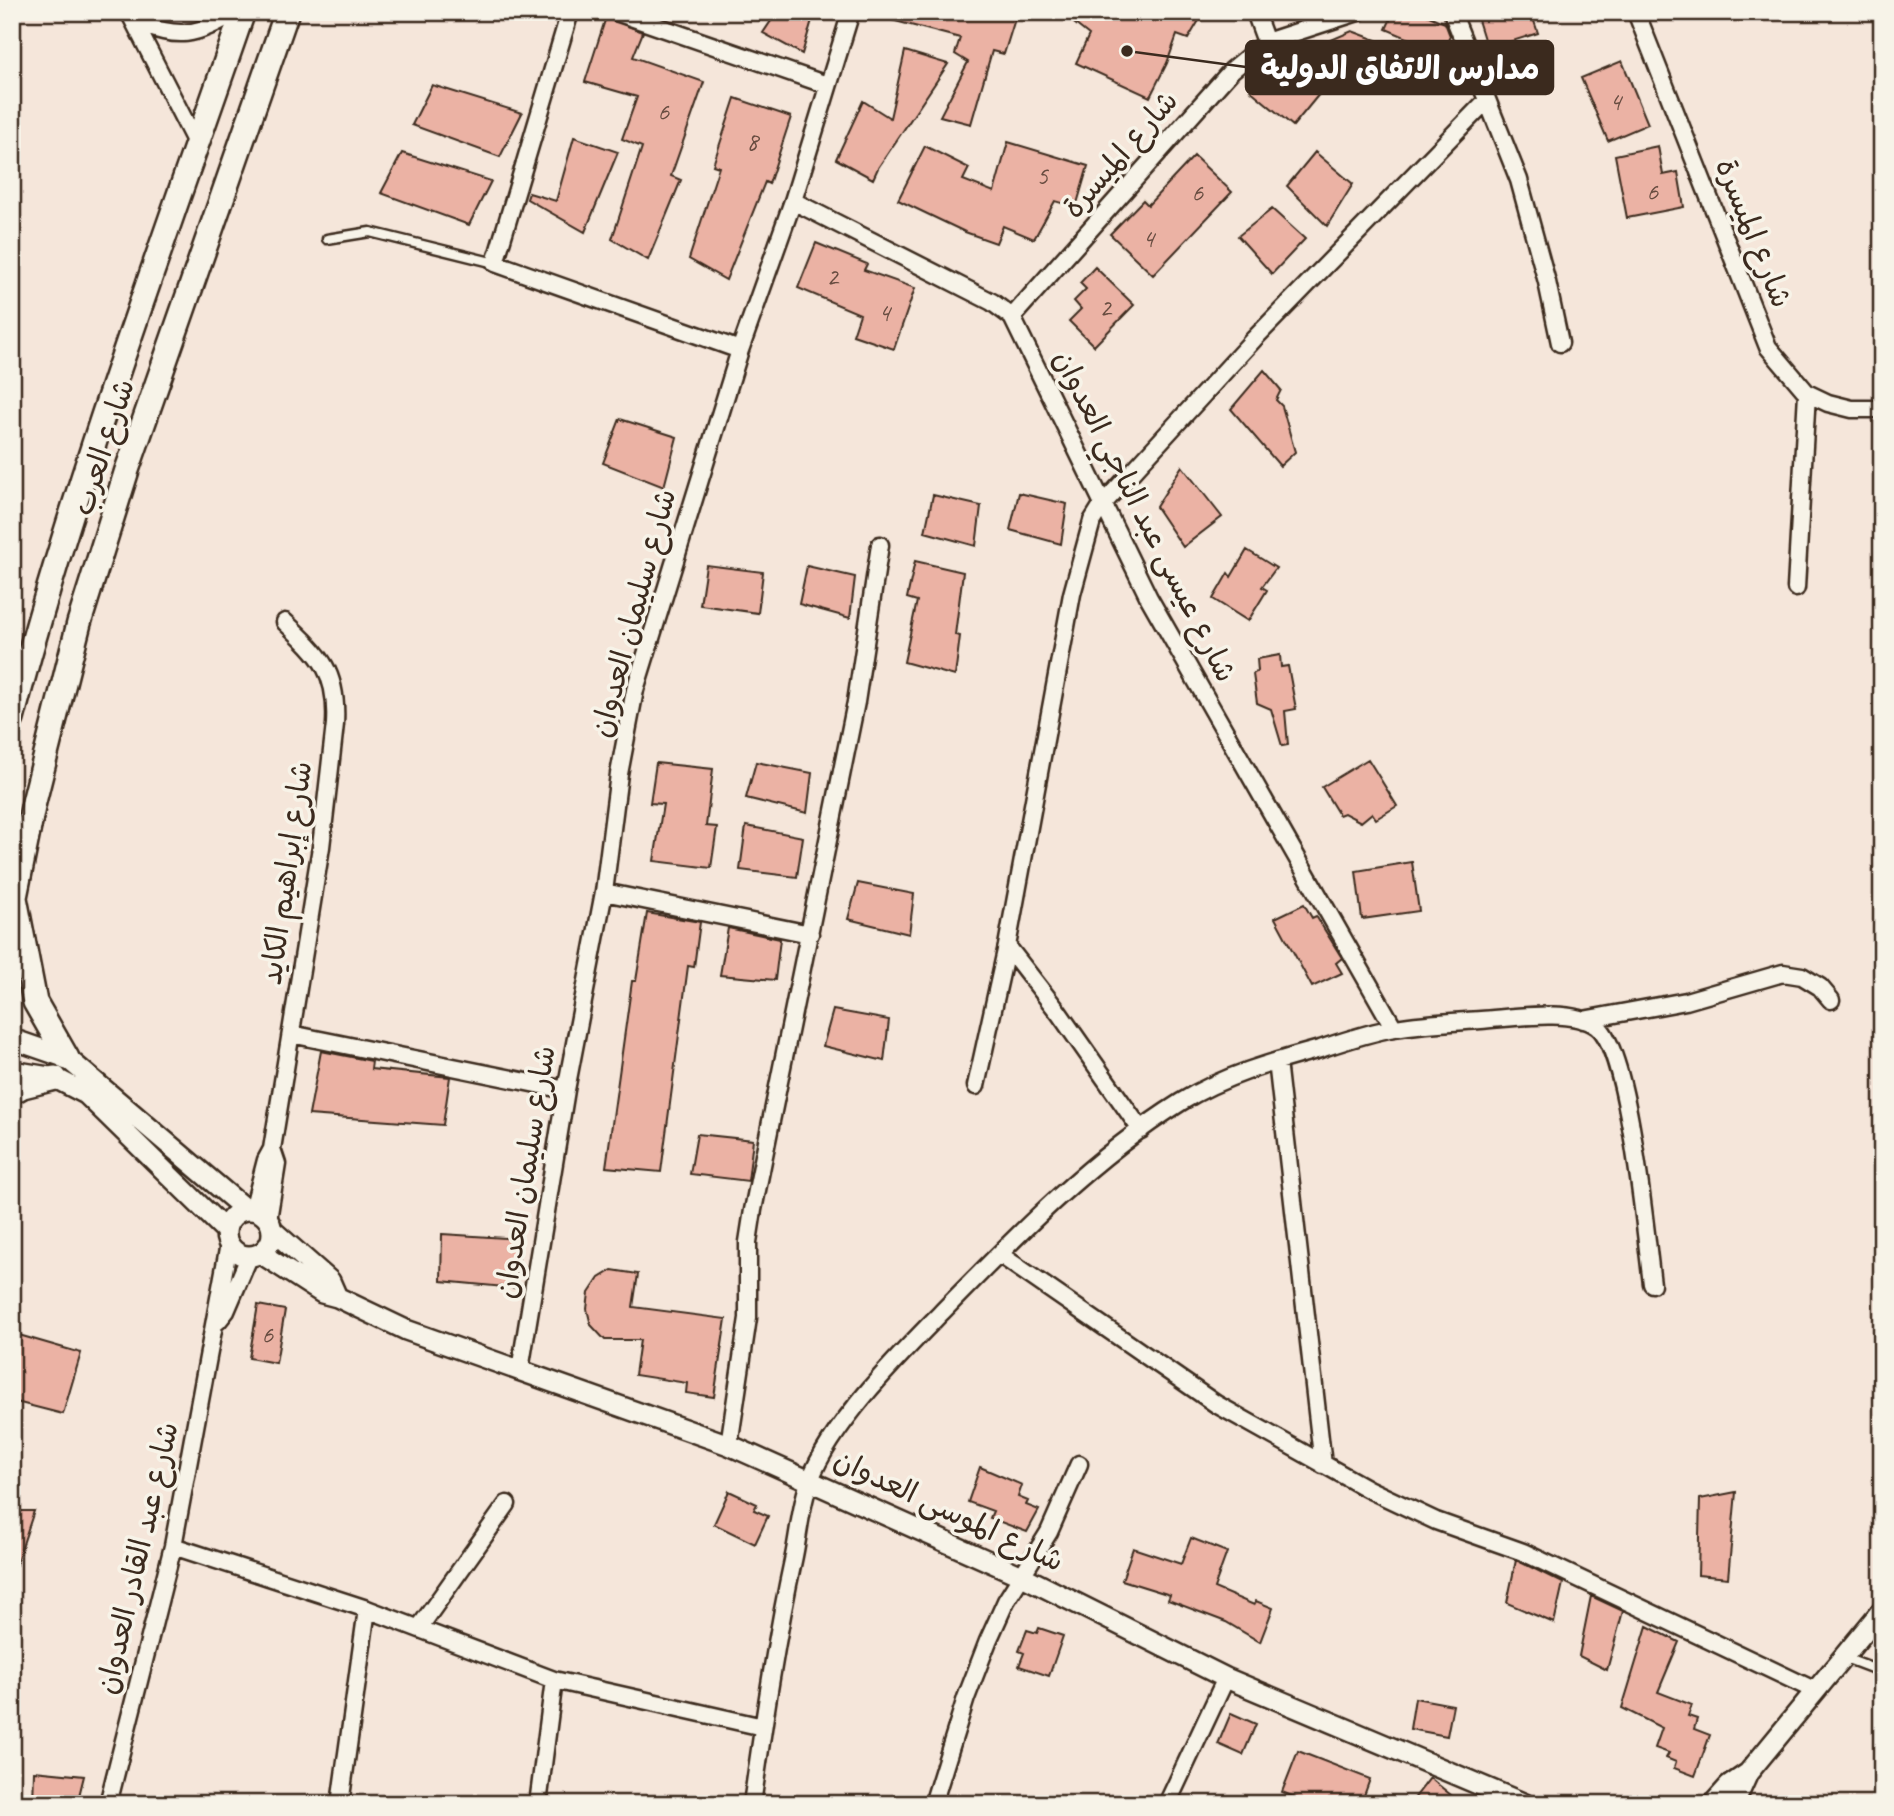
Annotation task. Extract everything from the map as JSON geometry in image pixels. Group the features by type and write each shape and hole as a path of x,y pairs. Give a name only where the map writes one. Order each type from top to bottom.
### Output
{"main road":[{"name":"شارع العرب","path":"12,719 42,605 243,12"},
{"name":"شارع العرب","path":"14,905 34,802 79,623 127,470 285,19"},
{"path":"14,905 35,1002 67,1058"},
{"path":"12,1092 23,1086 55,1078"}],"street":[{"path":"131,17 174,35 198,32 236,12"},
{"path":"285,19 302,12"},
{"path":"569,12 495,263 740,350"},
{"path":"616,12 827,85"},
{"name":"شارع سليمان العدوان","path":"520,1370 566,1090 604,891 619,774 635,690 740,350 793,201 850,12"},
{"path":"1255,12 1266,42"},
{"name":"شارع الميسرة","path":"1012,317 1231,70 1266,42 1359,12"},
{"path":"1452,12 1485,102 1519,180 1547,282 1560,343"},
{"name":"شارع الميسرة","path":"1636,12 1768,347 1807,393 1828,403 1852,409 1882,409"},
{"path":"131,17 197,145"},
{"path":"976,1086 1007,946 1072,594 1088,532 1102,505 1254,340 1485,102"},
{"path":"793,201 992,302 1012,317"},
{"name":"شارع عيسى عبد الناجي العدوان","path":"1012,317 1149,598 1394,1028"},
{"path":"1796,588 1807,393"},
{"path":"729,1445 748,1318 748,1242 856,702 880,545"},
{"name":"شارع إبراهيم الكايد","path":"260,1218 277,1164 272,1149 321,847 336,706 330,672 323,659 285,622"},
{"path":"604,891 810,933"},
{"path":"1007,946 1059,1013 1141,1130"},
{"path":"752,1804 785,1596 810,1479 842,1427 876,1381 1061,1194 1141,1130 1216,1083 1276,1061 1394,1028 1535,1017 1583,1020 1686,1001 1783,973 1802,976 1820,987 1831,1000"},
{"path":"1583,1020 1599,1027 1609,1039 1617,1058 1634,1154 1652,1284"},
{"path":"291,1034 566,1090"},
{"name":"شارع الموسى العدوان","path":"12,1039 67,1058 260,1218 330,1281 337,1297"},
{"path":"1276,1061 1323,1465"},
{"path":"12,1071 55,1078 78,1088 102,1105 228,1238 238,1253 255,1254 269,1243 260,1218 233,1217 228,1238"},
{"name":"شارع عبد القادر العدوان","path":"108,1804 173,1546 217,1323 228,1238"},
{"name":"شارع الموسى العدوان","path":"255,1254 322,1293 337,1297 406,1331 729,1445 810,1479 1022,1576 1226,1678 1525,1804"},
{"name":"شارع عبد القادر العدوان","path":"217,1323 255,1254"},
{"path":"999,1254 1216,1404 1323,1465 1436,1521 1523,1552 1816,1690"},
{"path":"933,1804 966,1698 1006,1601 1049,1532 1079,1464"},
{"path":"419,1628 507,1504"},
{"path":"173,1546 367,1609 470,1651 554,1681 763,1727"},
{"path":"340,1804 367,1609"},
{"path":"1734,1804 1748,1773 1882,1610"},
{"path":"1167,1804 1226,1678"},
{"path":"538,1804 554,1681"},
{"path":"1713,1804 1729,1786 1748,1773"}],"lane":[{"path":"327,239 370,232 495,263"},
{"path":"1842,1657 1882,1672"}],"building":[{"path":"777,12 793,12 812,20 802,54 763,33"},
{"path":"881,12 994,12 1015,19 1004,54 992,51 971,124 940,116 968,62 955,54 960,38 880,17"},
{"path":"1060,12 1204,12 1188,39 1177,35 1150,97 1076,63 1089,35"},
{"path":"1399,12 1420,12 1445,23 1450,36 1443,53 1386,29 1392,16 1396,18"},
{"path":"1503,12 1531,12 1538,33 1487,49 1478,20"},
{"path":"606,17 643,32 633,57 704,82 671,176 681,180 648,260 612,239 642,147 622,139 637,97 585,82"},
{"path":"1352,31 1376,40 1363,61 1314,80 1303,52"},
{"path":"905,51 948,64 873,179 836,159 863,101 890,118"},
{"path":"1278,57 1320,93 1293,126 1250,90"},
{"path":"1622,61 1648,124 1608,141 1581,78"},
{"path":"432,85 522,113 500,157 412,125"},
{"path":"735,98 791,117 769,184 765,182 726,280 689,259 719,167 713,165"},
{"path":"574,137 618,152 585,232 527,199 529,193 556,201"},
{"path":"1008,142 1088,166 1076,207 1055,201 1034,239 1003,226 996,243 965,232 898,200 925,146 969,168 963,180 994,192"},
{"path":"1658,146 1663,175 1678,172 1684,207 1627,218 1615,155"},
{"path":"1315,152 1353,184 1327,226 1287,186"},
{"path":"402,153 491,181 469,225 381,193"},
{"path":"1194,156 1232,192 1153,275 1110,234 1143,200 1148,205"},
{"path":"1272,209 1305,239 1272,274 1238,236"},
{"path":"816,243 867,264 864,270 915,288 894,349 853,335 860,314 798,288"},
{"path":"1095,267 1134,305 1094,346 1069,321 1081,309 1074,301 1086,289 1080,283"},
{"path":"1264,370 1281,390 1276,400 1282,406 1295,452 1280,466 1231,409"},
{"path":"620,419 677,437 664,487 603,463"},
{"path":"1182,466 1222,517 1183,547 1156,507"},
{"path":"1019,493 1067,504 1061,544 1010,530"},
{"path":"933,495 981,506 976,546 925,532"},
{"path":"1247,550 1276,568 1262,587 1267,590 1248,621 1213,599 1228,573 1231,577"},
{"path":"915,561 963,572 955,635 960,636 955,676 904,662 917,601 907,598"},
{"path":"706,565 763,572 758,613 700,605"},
{"path":"807,566 855,577 850,618 799,604"},
{"path":"1280,655 1281,667 1288,666 1296,709 1285,711 1288,745 1282,746 1271,709 1257,703 1253,674 1258,671 1257,659"},
{"path":"1368,759 1397,806 1376,819 1372,813 1361,822 1344,813 1339,815 1322,787"},
{"path":"756,762 812,773 807,813 746,798"},
{"path":"656,763 713,769 706,826 717,827 711,868 654,861 663,804 650,803"},
{"path":"746,826 803,837 797,877 740,870"},
{"path":"1412,862 1419,911 1362,919 1356,871"},
{"path":"858,883 914,894 909,934 848,919"},
{"path":"1304,904 1312,918 1316,916 1342,958 1336,963 1342,973 1312,987 1275,918"},
{"path":"647,913 700,922 694,967 688,966 661,1172 606,1167 632,981 636,981"},
{"path":"728,928 780,939 775,980 720,975"},
{"path":"833,1010 889,1020 884,1061 823,1046"},
{"path":"321,1051 372,1061 371,1069 450,1077 443,1125 309,1115"},
{"path":"697,1134 753,1140 748,1181 690,1174"},
{"path":"442,1234 521,1239 515,1288 441,1281"},
{"path":"612,1270 638,1274 633,1307 726,1319 714,1397 686,1393 687,1383 635,1375 640,1340 605,1340 591,1325 587,1309 589,1293 599,1278"},
{"path":"258,1305 285,1310 276,1363 249,1358"},
{"path":"12,1333 81,1353 63,1414 12,1401"},
{"path":"980,1467 1022,1485 1018,1497 1028,1501 1026,1505 1039,1510 1027,1532 990,1518 993,1511 968,1502"},
{"path":"729,1491 757,1504 754,1510 768,1516 755,1544 714,1524"},
{"path":"1736,1492 1728,1578 1698,1575 1700,1499"},
{"path":"12,1511 34,1511 15,1568 12,1568"},
{"path":"1191,1538 1227,1552 1214,1588 1254,1605 1256,1601 1273,1608 1260,1642 1226,1622 1168,1600 1170,1595 1122,1580 1133,1548 1181,1564"},
{"path":"1516,1560 1563,1583 1554,1623 1507,1603"},
{"path":"1591,1596 1623,1611 1607,1670 1579,1656"},
{"path":"1647,1626 1679,1642 1658,1692 1692,1705 1688,1716 1697,1719 1694,1729 1710,1735 1695,1776 1674,1768 1676,1762 1666,1758 1669,1753 1655,1748 1662,1728 1622,1708"},
{"path":"1039,1628 1063,1636 1049,1676 1019,1666 1024,1653 1019,1651 1027,1630 1037,1633"},
{"path":"1415,1698 1453,1705 1447,1736 1410,1729"},
{"path":"1231,1713 1256,1724 1243,1755 1218,1744"},
{"path":"1298,1751 1370,1779 1361,1804 1311,1804 1282,1792"},
{"path":"34,1771 84,1776 77,1804 33,1804"},
{"path":"1430,1778 1462,1804 1410,1804"}],"place":[{"name":"مدارس الاتفاق الدولية","path":"1127,51"}]}
